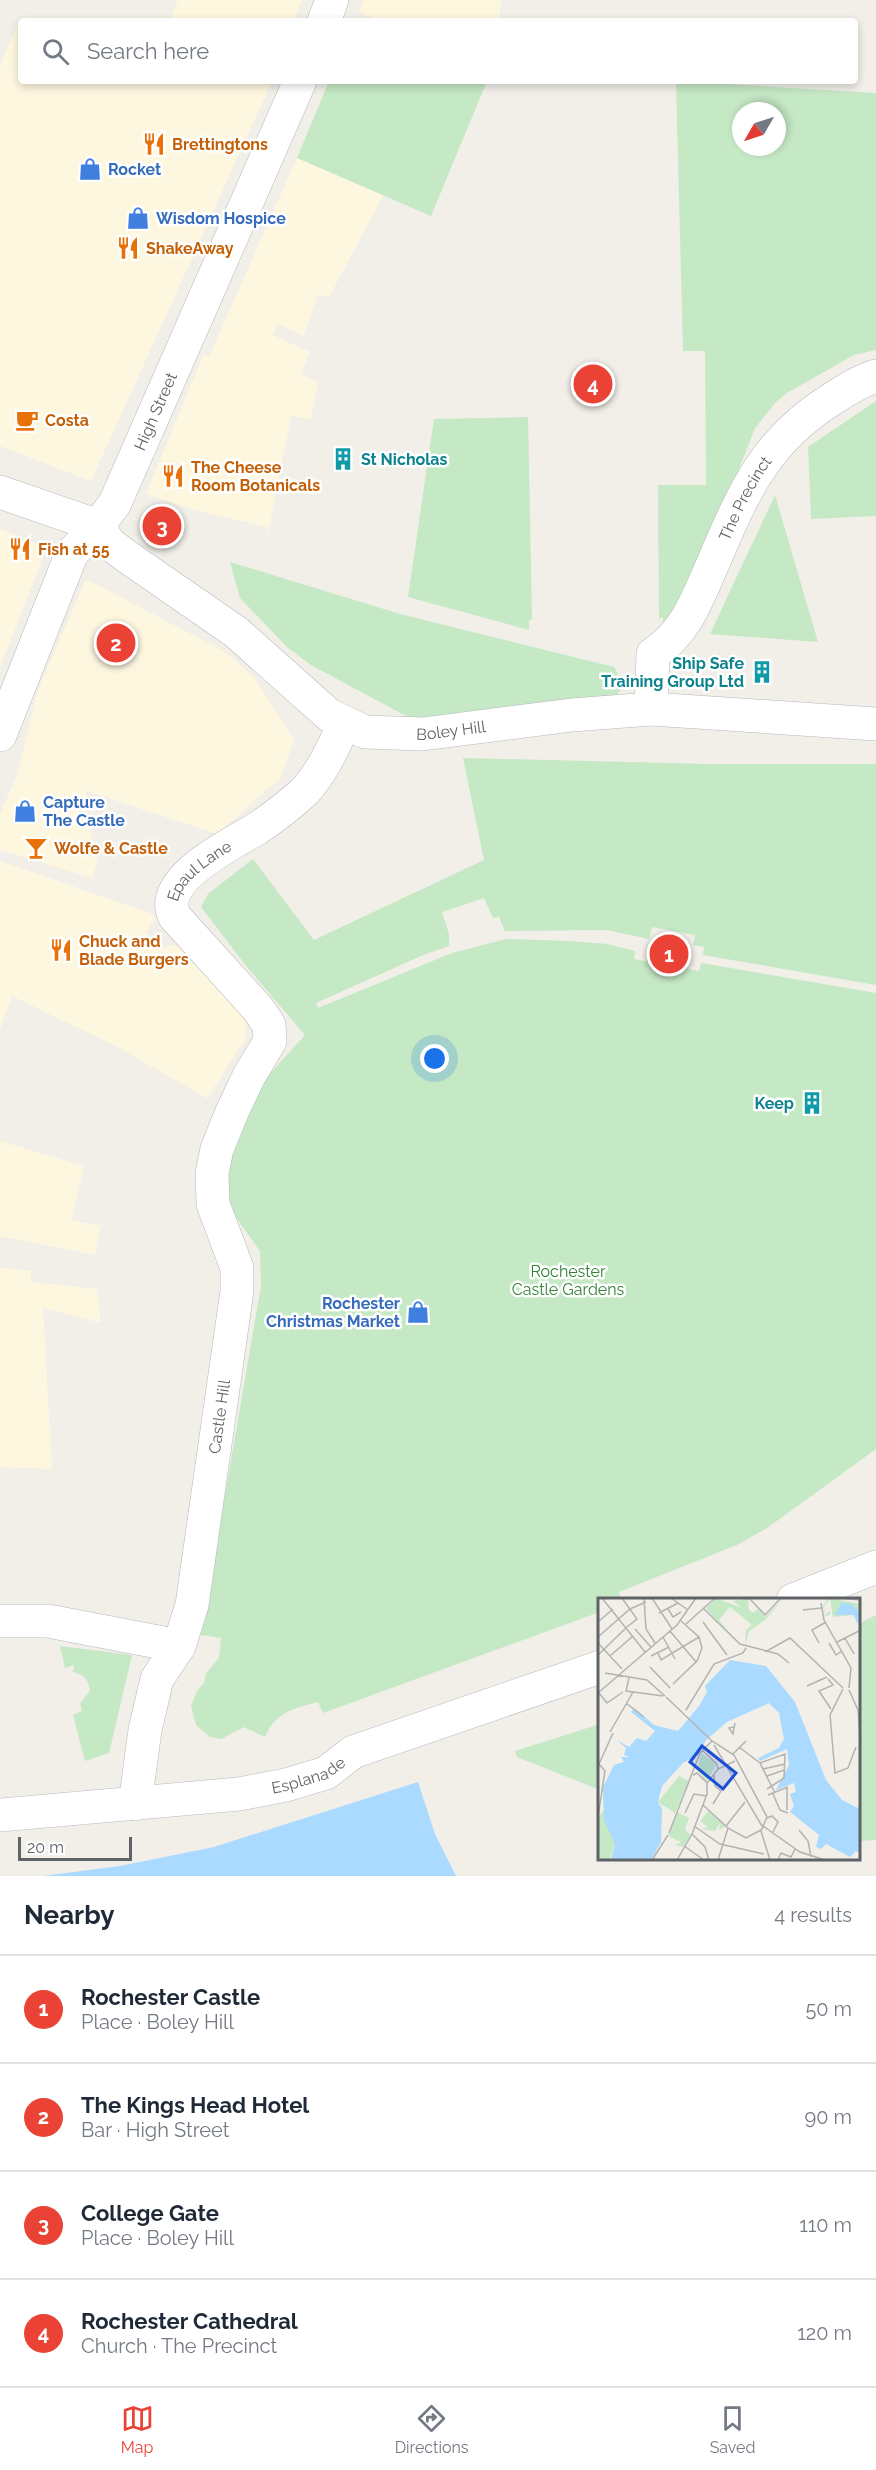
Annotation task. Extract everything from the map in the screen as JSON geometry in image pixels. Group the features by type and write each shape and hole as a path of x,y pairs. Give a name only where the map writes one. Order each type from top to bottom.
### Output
{"street":[{"path":"325,18 332,0"},
{"name":"High Street","path":"0,735 72,553 99,526 115,503 299,84"},
{"name":"The Precinct","path":"651,709 653,654 675,637 695,608 747,489 775,445 805,416 859,383 876,376"},
{"path":"0,492 99,526"},
{"name":"Boley Hill","path":"99,526 109,543 236,632 311,701 344,724 365,732 423,734 572,715 651,709 876,724"},
{"name":"Epaul Lane","path":"271,1034 265,1016 176,917 171,907 172,899 188,874 237,837 262,825 306,789 325,765 344,724"},
{"name":"Castle Hill","path":"135,1804 145,1730 157,1679 179,1646 192,1605 237,1291 237,1268 213,1204 212,1173 227,1124 250,1074 267,1050 271,1034"},
{"path":"798,1598 876,1567"},
{"path":"0,1621 48,1621 179,1646"},
{"name":"Esplanade","path":"0,1815 239,1794 298,1782 331,1770 353,1752 598,1668"}],"shaded area":[{"path":"178,0 302,0 295,18 170,18"},
{"path":"364,0 501,0 499,18 373,18 359,12"},
{"path":"17,25 18,84 271,84 91,481 0,446 0,67"},
{"path":"297,158 384,194 329,297 317,295 304,336 278,324 272,335 310,352 301,375 318,382 311,419 291,416 266,543 268,527 191,509 146,494 195,375 204,355 209,357"},
{"path":"0,529 38,544 44,555 0,667"},
{"path":"86,579 225,652 254,677 294,740 281,777 217,834 87,791 77,820 89,825 92,833 86,854 98,859 92,878 0,850 0,814 17,775 38,690"},
{"path":"0,861 152,914 155,919 146,932 154,944 161,950 169,945 181,947 241,1014 246,1024 246,1038 207,1098 116,1046 12,996 0,1029"},
{"path":"0,1141 84,1166 71,1220 100,1226 95,1255 0,1236"},
{"path":"0,1268 31,1271 31,1282 97,1289 101,1323 43,1308 52,1469 0,1467"}],"green space":[{"path":"328,84 486,84 431,216 297,158"},
{"path":"676,84 726,84 876,93 876,350 854,355 787,393 776,402 755,428 693,587 663,629 663,618 659,618 658,485 706,485 705,351 683,351"},
{"path":"876,401 876,516 811,519 808,447"},
{"path":"528,417 532,620 529,620 529,630 408,597 434,419"},
{"path":"775,495 818,642 710,634"},
{"path":"230,562 400,614 614,667 624,686 616,695 441,719 410,718 311,665 287,647 240,598"},
{"name":"Rochester Castle Gardens","path":"463,758 708,764 876,764 876,985 703,955 704,947 693,945 695,935 652,927 649,939 607,930 505,931 499,917 493,918 484,898 442,912 449,934 449,946 423,955 316,1003 318,1008 452,953 506,939 607,944 635,951 634,959 699,971 701,963 876,993 876,1449 767,1528 737,1545 619,1592 620,1598 598,1598 598,1613 323,1713 318,1702 293,1710 274,1722 265,1737 244,1727 221,1739 210,1737 196,1725 191,1706 197,1691 204,1683 206,1673 219,1658 221,1638 201,1635 261,1286 260,1251 228,1206 225,1185 238,1127 267,1077 305,1035 247,967 201,907 208,894 253,859 314,940 484,860"},
{"path":"876,1615 876,1840 861,1841 861,1622"},
{"path":"60,1646 132,1655 109,1753 85,1761 73,1715 82,1711 80,1703 90,1691 83,1676 73,1672 74,1665 65,1668"},
{"path":"598,1725 598,1789 517,1757 515,1751"}],"water":[{"path":"418,1782 435,1834 456,1876 43,1876 120,1866 214,1847"}],"place":[{"name":"Brettingtons","path":"154,144"},
{"name":"Rocket","path":"90,169"},
{"name":"Wisdom Hospice","path":"138,218"},
{"name":"ShakeAway","path":"128,248"},
{"name":"Rochester Cathedral","path":"593,384"},
{"name":"Costa","path":"27,420"},
{"name":"St Nicholas","path":"343,459"},
{"name":"The Cheese Room Botanicals","path":"173,476"},
{"name":"College Gate","path":"162,526"},
{"name":"Fish at 55","path":"20,549"},
{"name":"The Kings Head Hotel","path":"116,643"},
{"name":"Ship Safe Training Group Ltd","path":"762,672"},
{"name":"Capture The Castle","path":"25,811"},
{"name":"Wolfe & Castle","path":"36,848"},
{"name":"Chuck and Blade Burgers","path":"61,950"},
{"name":"Rochester Castle","path":"669,954"},
{"name":"Keep","path":"812,1103"},
{"name":"Rochester Christmas Market","path":"418,1312"}]}
